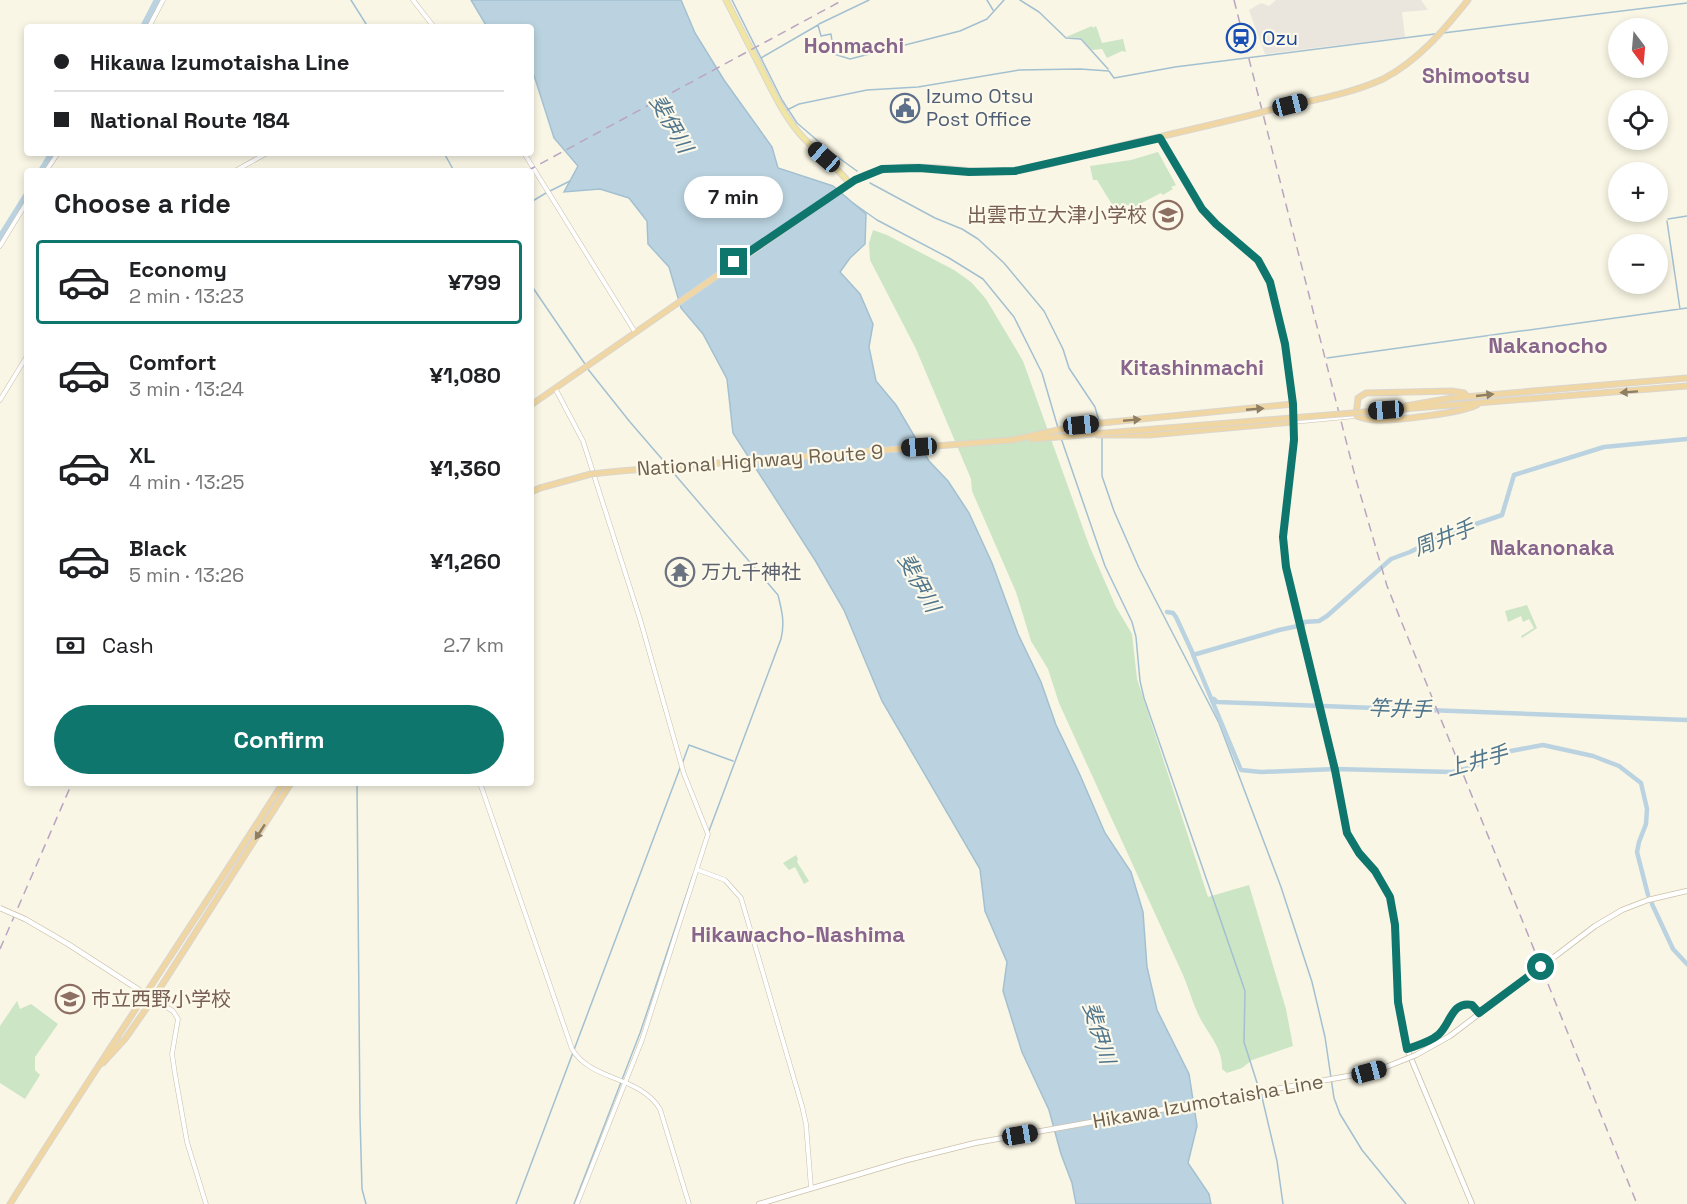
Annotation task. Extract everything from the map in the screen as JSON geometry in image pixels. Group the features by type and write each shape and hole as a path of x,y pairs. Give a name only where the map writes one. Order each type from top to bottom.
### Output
{"highway":[{"path":"534,403 847,186 872,172 890,167 969,172 1015,171 1160,138 1350,90 1384,78 1428,47 1468,0"},
{"name":"National Highway Route 9","path":"1386,410 1467,396 1687,378"},
{"name":"National Highway Route 9","path":"534,491 582,476 620,471 1687,386"},
{"path":"1467,396 1464,393 1452,391 1366,393 1358,398 1356,416 1368,420 1402,419 1461,411 1479,404"},
{"path":"1012,440 1081,425 1293,404"},
{"path":"1080,435 1127,436 1293,422"},
{"path":"10,1204 144,994 215,890 281,786"},
{"path":"91,1076 126,1039 289,786"}],"main road":[{"path":"726,0 789,121 812,147 835,167 847,186"},
{"path":"1160,138 1202,209 1216,224 1252,253 1263,267 1270,282 1285,344 1293,404 1291,472 1283,537 1286,567 1332,758 1347,833 1359,853 1375,871 1390,897 1395,925 1398,1002 1407,1049 1472,1204"},
{"name":"Hikawa Izumotaisha Line","path":"759,1204 907,1160 975,1143 1386,1067 1416,1055 1450,1036 1594,926 1622,910 1648,900 1687,891"},
{"path":"0,908 26,919 153,999"}],"street":[{"path":"151,24 163,0"},
{"path":"413,0 432,24"},
{"path":"240,168 262,156"},
{"path":"534,169 635,332"},
{"path":"0,246 24,207"},
{"path":"0,400 24,361"},
{"path":"554,387 583,441 640,619 684,774 708,834 642,1040 577,1204"},
{"path":"1293,422 1356,416"},
{"path":"481,786 572,1049 581,1062 650,1095 660,1109 689,1204"},
{"path":"698,870 725,880 741,898 802,1106 808,1139 811,1188"},
{"path":"153,999 172,1011 178,1019 172,1054 175,1074 188,1142 206,1204"},
{"path":"1407,1049 1436,1037 1443,1031 1454,1010 1462,1005 1472,1005 1479,1013"}],"shaded area":[{"path":"1276,0 1421,0 1428,10 1402,12 1405,37 1265,54 1249,10 1261,3 1269,6"}],"green space":[{"path":"1092,26 1093,28 1096,26 1102,43 1123,39 1126,52 1122,51 1107,58 1102,49 1092,50 1081,38 1066,37"},
{"path":"1158,152 1176,185 1163,195 1161,193 1132,208 1128,205 1116,211 1097,180 1093,180 1090,166 1131,160"},
{"path":"873,230 954,270 971,282 986,299 1023,361 1089,545 1116,607 1132,634 1137,679 1208,897 1249,885 1286,1009 1293,1046 1252,1060 1242,1068 1227,1073 1222,1069 1218,1049 1198,1013 1183,975 1059,703 1048,669 1031,641 1016,592 972,491 971,479 916,349 870,260 869,243"},
{"path":"1527,605 1537,628 1522,638 1521,636 1534,628 1529,619 1523,622 1521,616 1508,622 1505,611"},
{"path":"796,855 797,862 809,881 804,884 795,867 789,870 783,863"},
{"path":"17,1001 20,1009 31,1004 58,1024 35,1057 35,1070 40,1075 25,1099 0,1083 0,1026"}],"water":[{"name":"斐伊川","path":"471,0 681,0 695,33 724,80 772,147 778,168 833,186 866,214 865,244 850,258 840,272 860,294 873,324 869,347 876,381 896,405 929,461 948,481 969,513 992,563 1018,634 1041,682 1056,725 1105,833 1131,872 1143,912 1147,967 1157,1010 1189,1074 1197,1126 1188,1163 1209,1194 1211,1204 1076,1204 1072,1183 1049,1110 1022,1052 1003,991 1007,962 985,911 980,869 882,701 844,610 815,560 733,433 727,379 703,334 681,308 669,267 648,244 647,221 629,198 600,189 564,192 578,166 554,138 534,75 534,24 485,24"}],"waterway":[{"path":"146,24 158,0"},
{"path":"351,0 366,24"},
{"path":"732,0 782,100 797,123 857,171"},
{"path":"819,24 869,0"},
{"path":"987,0 993,10"},
{"path":"761,58 818,25 821,36 831,34 834,54 850,59 960,31 987,19 1004,0"},
{"path":"1020,0 1039,12 1066,38 1081,39 1108,69"},
{"path":"1443,33 1687,3"},
{"path":"787,110 799,104 867,90 918,87 1019,70 1109,71 1114,78 1175,67 1435,34"},
{"path":"44,168 51,156"},
{"path":"446,156 452,168"},
{"path":"550,191 570,181"},
{"path":"870,183 935,218 962,229 978,239 1004,263 1044,311 1063,349 1069,368 1095,407 1099,421"},
{"path":"534,200 546,193"},
{"path":"0,239 24,201"},
{"path":"853,203 877,220 949,258 983,279 1014,317 1042,373 1058,428"},
{"path":"1668,219 1687,216"},
{"path":"1667,222 1680,309"},
{"path":"534,289 585,364"},
{"path":"1327,358 1687,308"},
{"path":"587,368 668,466"},
{"path":"1061,438 1105,566 1132,622 1144,698 1245,991 1244,1042 1259,1089"},
{"path":"1102,438 1102,476 1114,511 1139,568 1219,723 1281,887 1312,982 1325,1037 1334,1098 1340,1114 1362,1150 1406,1204"},
{"name":"上井手","path":"1648,895 1637,852 1646,824 1647,809 1641,783 1619,766 1593,756 1543,745 1500,753 1473,767 1452,772 1335,769 1261,772 1241,770 1193,655 1303,625 1304,622 1319,621 1391,559 1444,535 1502,515 1514,475 1604,447 1687,439"},
{"path":"671,470 778,595 782,617 781,639 709,831"},
{"name":"竿井手","path":"1167,612 1173,613 1176,617 1194,656"},
{"name":"竿井手","path":"1214,699 1217,702 1687,720"},
{"path":"682,764 689,745 733,761"},
{"path":"516,1204 680,768"},
{"path":"357,786 360,1117 362,1189 366,1204"},
{"path":"574,1204 640,1033 693,875"},
{"name":"上井手","path":"1652,904 1673,949 1687,964"},
{"path":"1261,1093 1277,1161 1283,1204"}],"railway":[{"path":"533,168 843,0"},
{"path":"1234,0 1355,476 1387,586 1637,1204"},
{"path":"0,949 71,786"}],"place":[{"name":"Ozu","path":"1241,38"},
{"name":"Izumo Otsu Post Office","path":"905,108"},
{"name":"出雲市立大津小学校","path":"1168,215"},
{"name":"万九千神社","path":"680,572"},
{"name":"市立西野小学校","path":"70,999"}],"district":[{"name":"Honmachi","path":"854,46"},
{"name":"Shimootsu","path":"1476,76"},
{"name":"Nakanocho","path":"1548,345"},
{"name":"Kitashinmachi","path":"1192,368"},
{"name":"Nakanonaka","path":"1552,548"},
{"name":"Hikawacho-Nashima","path":"798,934"}],"route":[{"path":"734,262 861,176 882,169 890,167 969,172 1015,171 1160,138 1202,209 1209,218 1252,253 1263,267 1270,282 1292,384 1294,440 1283,537 1286,567 1327,735 1347,833 1385,887 1394,910 1398,1002 1407,1049 1436,1037 1443,1031 1457,1007 1472,1005 1479,1013 1541,967"}],"water label":[{"name":"周井手","path":"1444,538"}]}
